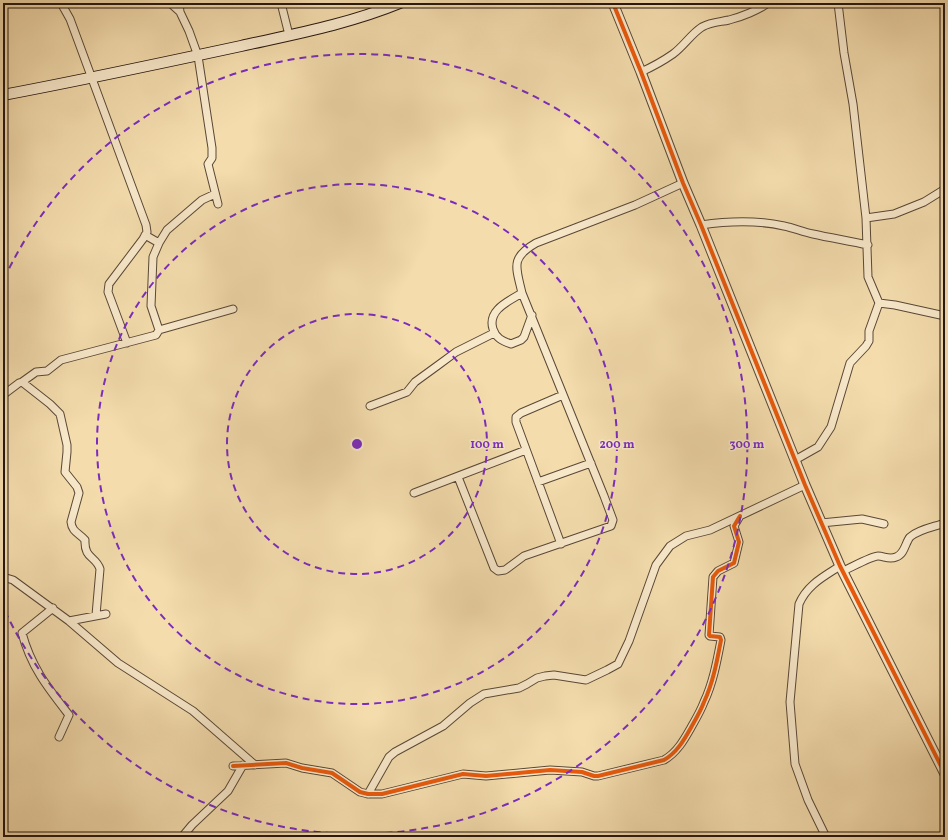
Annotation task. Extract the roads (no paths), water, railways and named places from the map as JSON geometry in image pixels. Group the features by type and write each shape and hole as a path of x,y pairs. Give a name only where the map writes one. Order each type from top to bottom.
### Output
{"main road":[{"path":"3,95 198,56 323,28 375,13 400,3"}],"street":[{"path":"61,3 70,19 146,225 147,232 109,284 108,289 127,343"},
{"path":"170,3 180,12"},
{"path":"179,3 180,12 198,56 212,148 212,158 208,164 218,204"},
{"path":"281,3 289,35"},
{"path":"613,3 683,183 804,485 842,568 945,774"},
{"path":"641,72 660,63 673,54 686,43 697,30 704,26 730,20 763,7 768,3"},
{"path":"795,460 818,447 831,427 850,363 869,341 870,331 879,303 868,277 866,218 853,104 844,53 838,3"},
{"path":"458,477 494,568 498,571 505,570 524,556 611,526 613,520 522,293 516,266 519,255 526,248 536,243 635,205 683,183"},
{"path":"866,218 894,214 924,202 945,189"},
{"path":"159,330 151,306 153,257 167,230 202,200 215,194"},
{"path":"701,226 728,222 762,223 783,226 812,234 868,245"},
{"path":"145,235 159,244"},
{"path":"522,293 498,309 493,316 491,323 494,333 501,341 511,344 521,340 524,337 532,315"},
{"path":"879,303 945,316"},
{"path":"3,395 36,372 47,371 61,360 156,335 159,330 233,309"},
{"path":"370,406 406,392 416,382 456,352 494,333"},
{"path":"22,382 50,404 60,414 68,452 65,472 77,487 79,493 71,526 73,530 85,540 86,551 91,558 99,564 100,569 96,615"},
{"path":"561,544 516,422 516,417 521,413 563,396"},
{"path":"414,494 526,450"},
{"path":"538,482 590,462"},
{"path":"368,794 389,757 395,752 443,726 484,694 519,688 537,678 545,676 554,675 586,680 618,664 629,641 656,565 670,546 686,536 710,530 804,485"},
{"path":"233,766 286,763 302,768 332,773 360,792 368,794 382,794 463,774 486,776 550,770 582,772 598,776 658,763 670,757 679,747 698,715 714,673 721,640 720,637 709,635 713,577 718,571 734,563 739,542 734,526 740,516"},
{"path":"821,523 862,519 884,524"},
{"path":"826,837 808,800 795,764 790,702 798,604 803,594 811,586 842,568 876,556 890,558 898,557 912,536 945,523"},
{"path":"3,577 13,580 53,608 118,663 193,711 254,765"},
{"path":"53,608 22,633 26,648 42,680 68,715 59,737"},
{"path":"70,621 106,614"},
{"path":"182,837 192,825 228,791 243,765"}]}
